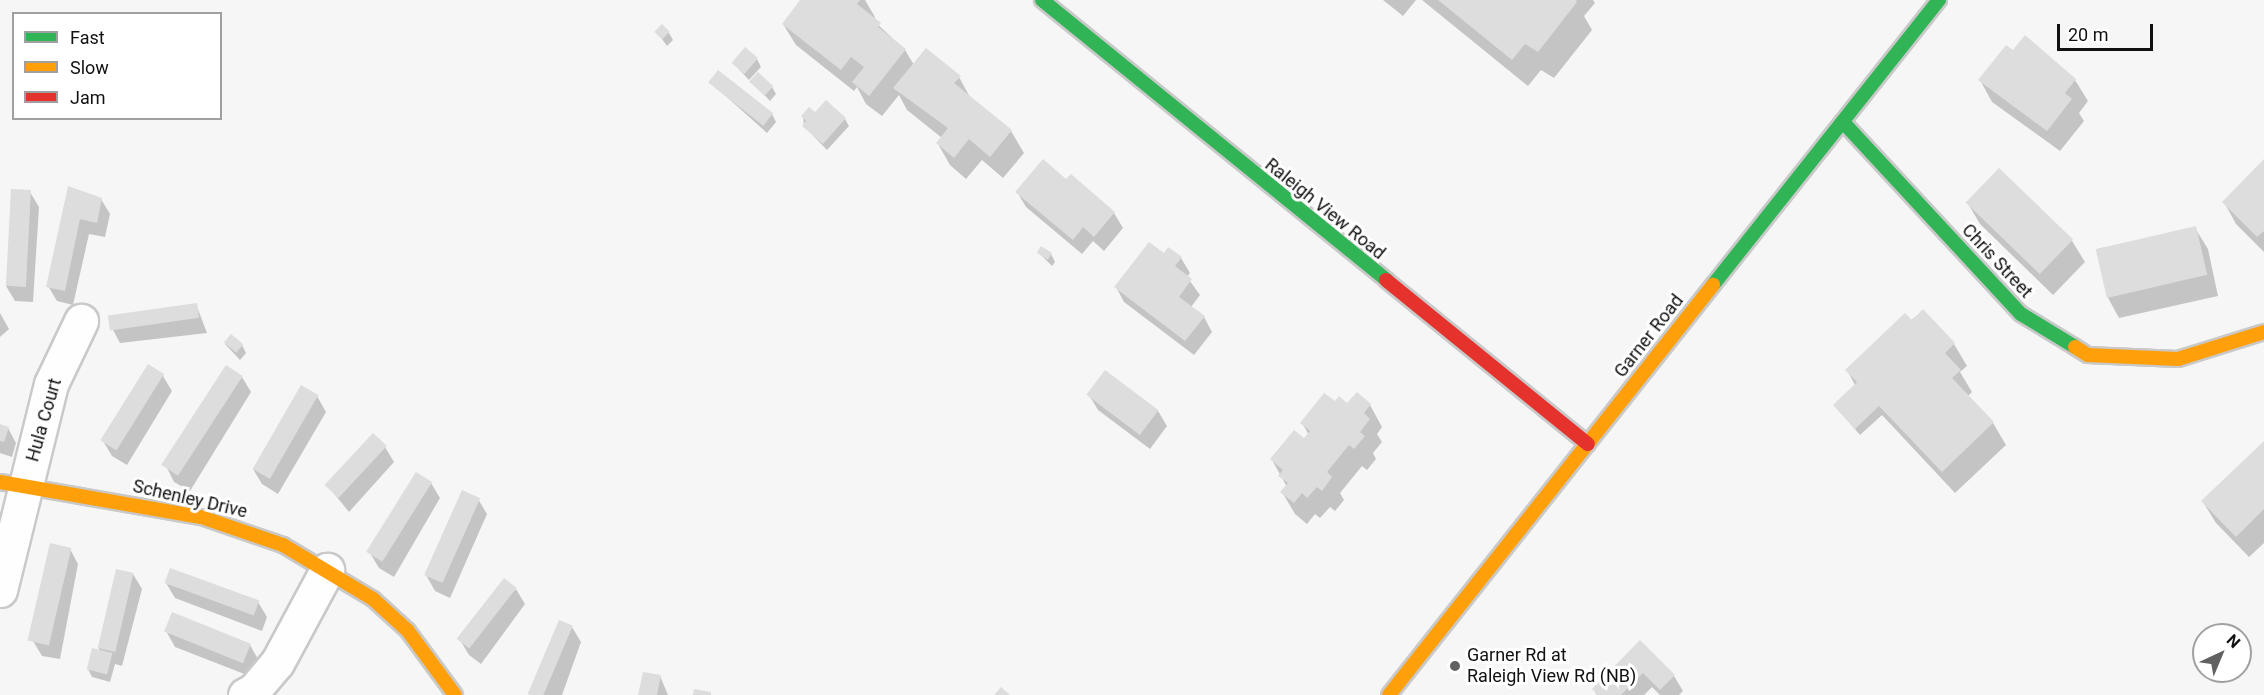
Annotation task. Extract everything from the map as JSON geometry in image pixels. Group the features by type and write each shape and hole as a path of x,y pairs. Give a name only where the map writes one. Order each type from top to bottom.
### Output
{"street":[{"name":"Raleigh View Road","path":"1042,0 1588,444"},
{"name":"Garner Road","path":"1389,695 1939,0"},
{"name":"Chris Street","path":"1843,122 2021,314 2088,355 2178,359 2263,335"},
{"name":"Hula Court","path":"0,590 13,485 51,384 81,321"},
{"name":"Schenley Drive","path":"13,485 86,494 211,520 283,545 373,599 408,631 455,695"},
{"path":"245,695 254,690 277,663 327,570"}],"building":[{"path":"800,0 860,0 857,4 881,23 878,27 906,49 869,96 852,82 864,67 851,57 841,70 782,24"},
{"path":"1438,0 1576,0 1577,2 1538,52 1525,44 1512,60"},
{"path":"662,24 670,32 662,40 654,32"},
{"path":"2025,35 2076,79 2065,93 2072,99 2047,131 1978,80 2006,45 2013,50"},
{"path":"745,47 758,58 745,74 732,63"},
{"path":"926,48 961,76 954,83 1012,130 990,157 969,139 954,158 936,143 948,128 893,88"},
{"path":"718,70 773,113 763,126 708,83"},
{"path":"758,72 773,86 764,96 749,82"},
{"path":"826,100 846,118 823,144 802,126 806,121 801,116 809,107 815,112"},
{"path":"1043,159 1066,179 1071,174 1115,212 1094,237 1083,227 1073,240 1015,192"},
{"path":"2264,159 2264,231 2257,237 2222,202"},
{"path":"1999,168 2073,240 2040,274 1966,203"},
{"path":"68,186 102,198 97,223 80,219 65,291 46,287"},
{"path":"11,189 31,190 26,287 6,286"},
{"path":"2196,226 2207,275 2107,298 2096,249"},
{"path":"1149,242 1164,253 1168,247 1182,257 1175,266 1192,279 1179,297 1205,316 1185,341 1114,287"},
{"path":"1041,246 1052,253 1048,260 1037,253"},
{"path":"197,303 199,318 110,330 108,316"},
{"path":"1923,309 1955,343 1945,353 1961,370 1952,378 1994,422 1942,472 1879,406 1855,429 1833,405 1857,382 1845,370 1905,313 1912,320"},
{"path":"231,334 243,344 236,353 224,342"},
{"path":"148,364 164,374 116,450 100,440"},
{"path":"226,365 243,376 178,476 161,465"},
{"path":"1105,370 1159,410 1140,435 1086,395"},
{"path":"301,385 318,395 270,479 252,469"},
{"path":"1357,392 1371,404 1364,413 1370,419 1360,432 1365,436 1354,449 1349,445 1327,472 1332,477 1322,491 1317,487 1307,498 1302,493 1294,503 1280,492 1288,483 1278,476 1283,470 1270,459 1294,430 1304,438 1310,431 1300,423 1324,393 1335,401 1339,396 1347,403"},
{"path":"0,424 9,427 4,442 0,441"},
{"path":"373,433 387,446 338,498 325,485"},
{"path":"2264,441 2264,509 2236,537 2201,501"},
{"path":"416,472 432,482 382,562 366,552"},
{"path":"462,490 480,498 442,583 424,575"},
{"path":"50,543 71,548 49,645 28,640"},
{"path":"170,568 259,600 254,616 165,583"},
{"path":"116,569 134,573 115,652 98,648"},
{"path":"504,578 517,588 469,649 457,639"},
{"path":"172,612 251,644 243,663 164,631"},
{"path":"559,620 573,626 543,695 528,694"},
{"path":"1640,640 1675,675 1660,690 1643,673 1621,695 1598,695 1592,689"},
{"path":"92,648 112,653 107,674 87,669"},
{"path":"643,672 661,675 657,695 638,695"},
{"path":"1001,687 1010,695 994,695"},
{"path":"694,689 711,692 711,695 693,695"}],"traffic: fast":[{"path":"1042,0 1386,280"},
{"path":"1713,285 1939,0"},
{"path":"1843,122 2021,314 2075,347"}],"traffic: slow":[{"path":"1389,695 1713,285"},
{"path":"2075,347 2088,355 2178,359 2264,332"},
{"path":"0,482 201,517 283,545 373,599 408,631 455,695"}],"traffic: jam":[{"path":"1386,280 1588,444"}],"place":[{"name":"Garner Rd at Raleigh View Rd (NB)","path":"1455,666"}]}
